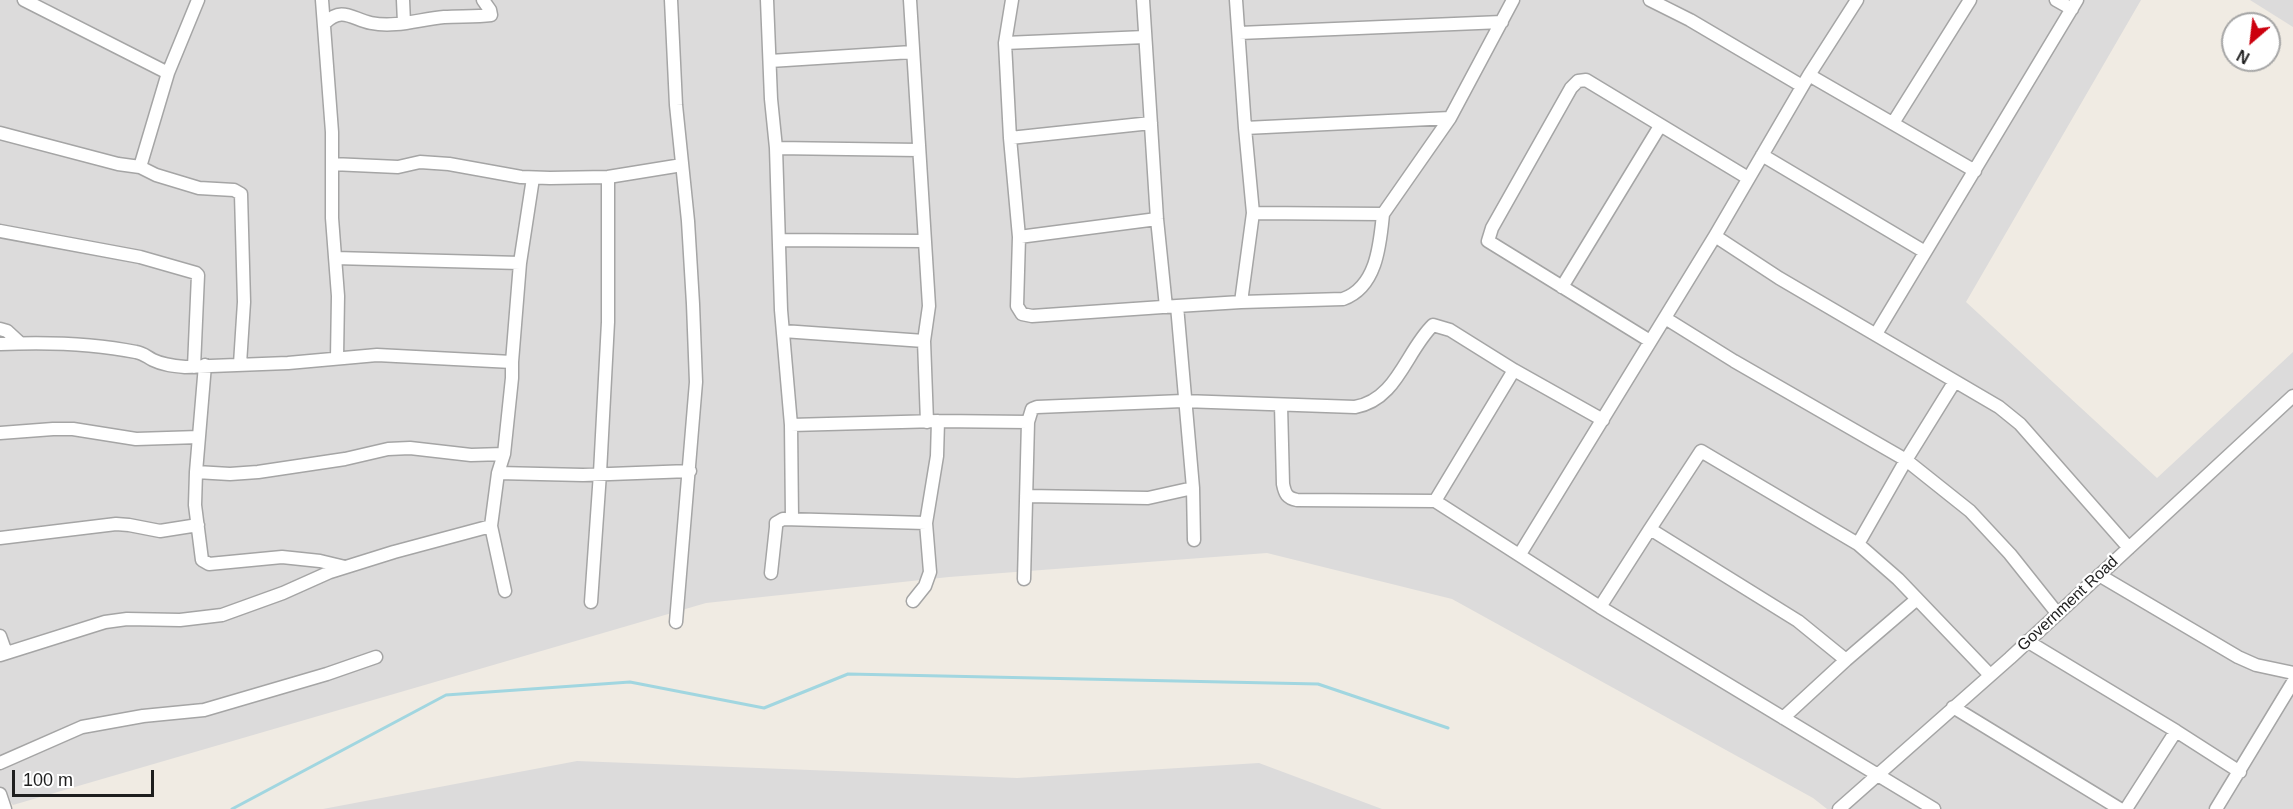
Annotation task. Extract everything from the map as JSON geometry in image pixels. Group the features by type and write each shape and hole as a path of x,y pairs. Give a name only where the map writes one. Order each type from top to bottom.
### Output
{"street":[{"path":"24,0 168,73"},
{"path":"140,167 168,73 198,0"},
{"path":"322,0 332,132 338,296 337,357"},
{"path":"403,0 404,23"},
{"path":"325,23 333,15 339,14 374,24 490,15 490,10 483,0"},
{"path":"671,0 676,105 693,304 696,382 676,622"},
{"path":"767,0 771,99 776,148 781,310 791,425 792,518"},
{"path":"910,0 929,306 924,341 936,456 926,523 930,572 925,586 913,601"},
{"path":"1012,0 1005,43 1018,237 1017,306 1022,314 1032,316 1353,296 1365,283 1375,264 1380,246 1383,214 1450,118 1513,0"},
{"path":"1143,0 1157,219 1183,401 1192,488 1194,540"},
{"path":"1236,0 1253,213 1241,302"},
{"path":"1650,0 1893,123 1975,171"},
{"path":"1520,554 1715,236 1805,80 1857,0"},
{"path":"1893,123 1970,0"},
{"path":"1876,334 2075,5 2056,0"},
{"path":"1239,33 1502,22"},
{"path":"1005,43 1145,37"},
{"path":"770,61 912,52"},
{"path":"1650,341 1488,241 1492,228 1571,88 1578,81 1586,80 1748,178"},
{"path":"1245,128 1450,118"},
{"path":"1010,138 1151,123"},
{"path":"1562,287 1660,126"},
{"path":"0,133 118,164 140,167 156,175 199,188 234,190 241,194 244,302 240,364"},
{"path":"776,148 919,150"},
{"path":"1762,155 1925,252"},
{"path":"332,164 398,167 420,162 449,164 533,178 608,177 682,165"},
{"path":"591,602 608,322 608,177"},
{"path":"505,591 491,526 498,473 504,454 520,263 533,178"},
{"path":"1253,213 1383,214"},
{"path":"1018,237 1157,219"},
{"path":"0,231 140,257 196,273 198,275 199,437 195,505 202,560 206,563 282,557 320,561 346,567"},
{"path":"1715,236 1779,278 1999,407 2020,424 2129,548"},
{"path":"780,240 925,241"},
{"path":"335,258 520,263"},
{"path":"1665,318 1734,361 1906,460 1970,511 2010,554 2057,613"},
{"path":"1024,579 1028,422 1032,409 1037,407 1183,401 1355,407 1373,402 1387,390 1433,325 1450,330 1514,370 1602,420"},
{"path":"0,329 7,331 20,343"},
{"path":"783,331 924,341"},
{"path":"0,344 53,343 123,349 141,353 153,360 170,365 288,363 337,357 400,356 512,362"},
{"path":"1435,501 1514,370"},
{"path":"1858,544 1955,381"},
{"name":"Government Road","path":"1839,809 1990,675 2293,396"},
{"path":"1281,405 1283,484 1289,498 1297,500 1435,501 1600,608 1935,809"},
{"path":"791,425 1028,422"},
{"path":"0,433 73,429 136,439 199,437"},
{"path":"196,472 230,474 258,472 345,459 388,449 410,448 471,455 504,454"},
{"path":"1600,608 1701,451 1858,544 1881,562 1990,675"},
{"path":"498,473 690,471"},
{"path":"1026,496 1148,498 1192,488"},
{"path":"771,573 776,523 783,519 926,523"},
{"path":"0,538 116,524 160,531 198,525"},
{"path":"0,636 3,654 105,622 127,619 180,620 222,615 346,567 455,534 491,526"},
{"path":"1650,529 1798,621 1846,660"},
{"path":"2099,575 2238,657 2256,665 2293,673"},
{"path":"1783,718 1917,599"},
{"path":"2027,641 2240,772"},
{"path":"0,763 82,728 143,716 204,710 327,674 376,657"},
{"path":"2216,809 2293,682"},
{"path":"1953,707 2120,809"},
{"path":"2126,809 2176,731"},
{"path":"0,794 5,809"}],"shaded area":[{"path":"0,0 2141,0 1966,302 2157,478 2293,352 2293,809 1827,809 1813,798 1452,599 1267,553 949,577 706,603 13,805 0,790"},
{"path":"2250,0 2293,0 2293,27 2281,19 2281,12 2269,12"},
{"path":"577,761 1017,778 1259,763 1382,809 323,809"}],"waterway":[{"path":"232,809 446,695 630,682 764,708 848,674 1318,684 1448,728"}]}
